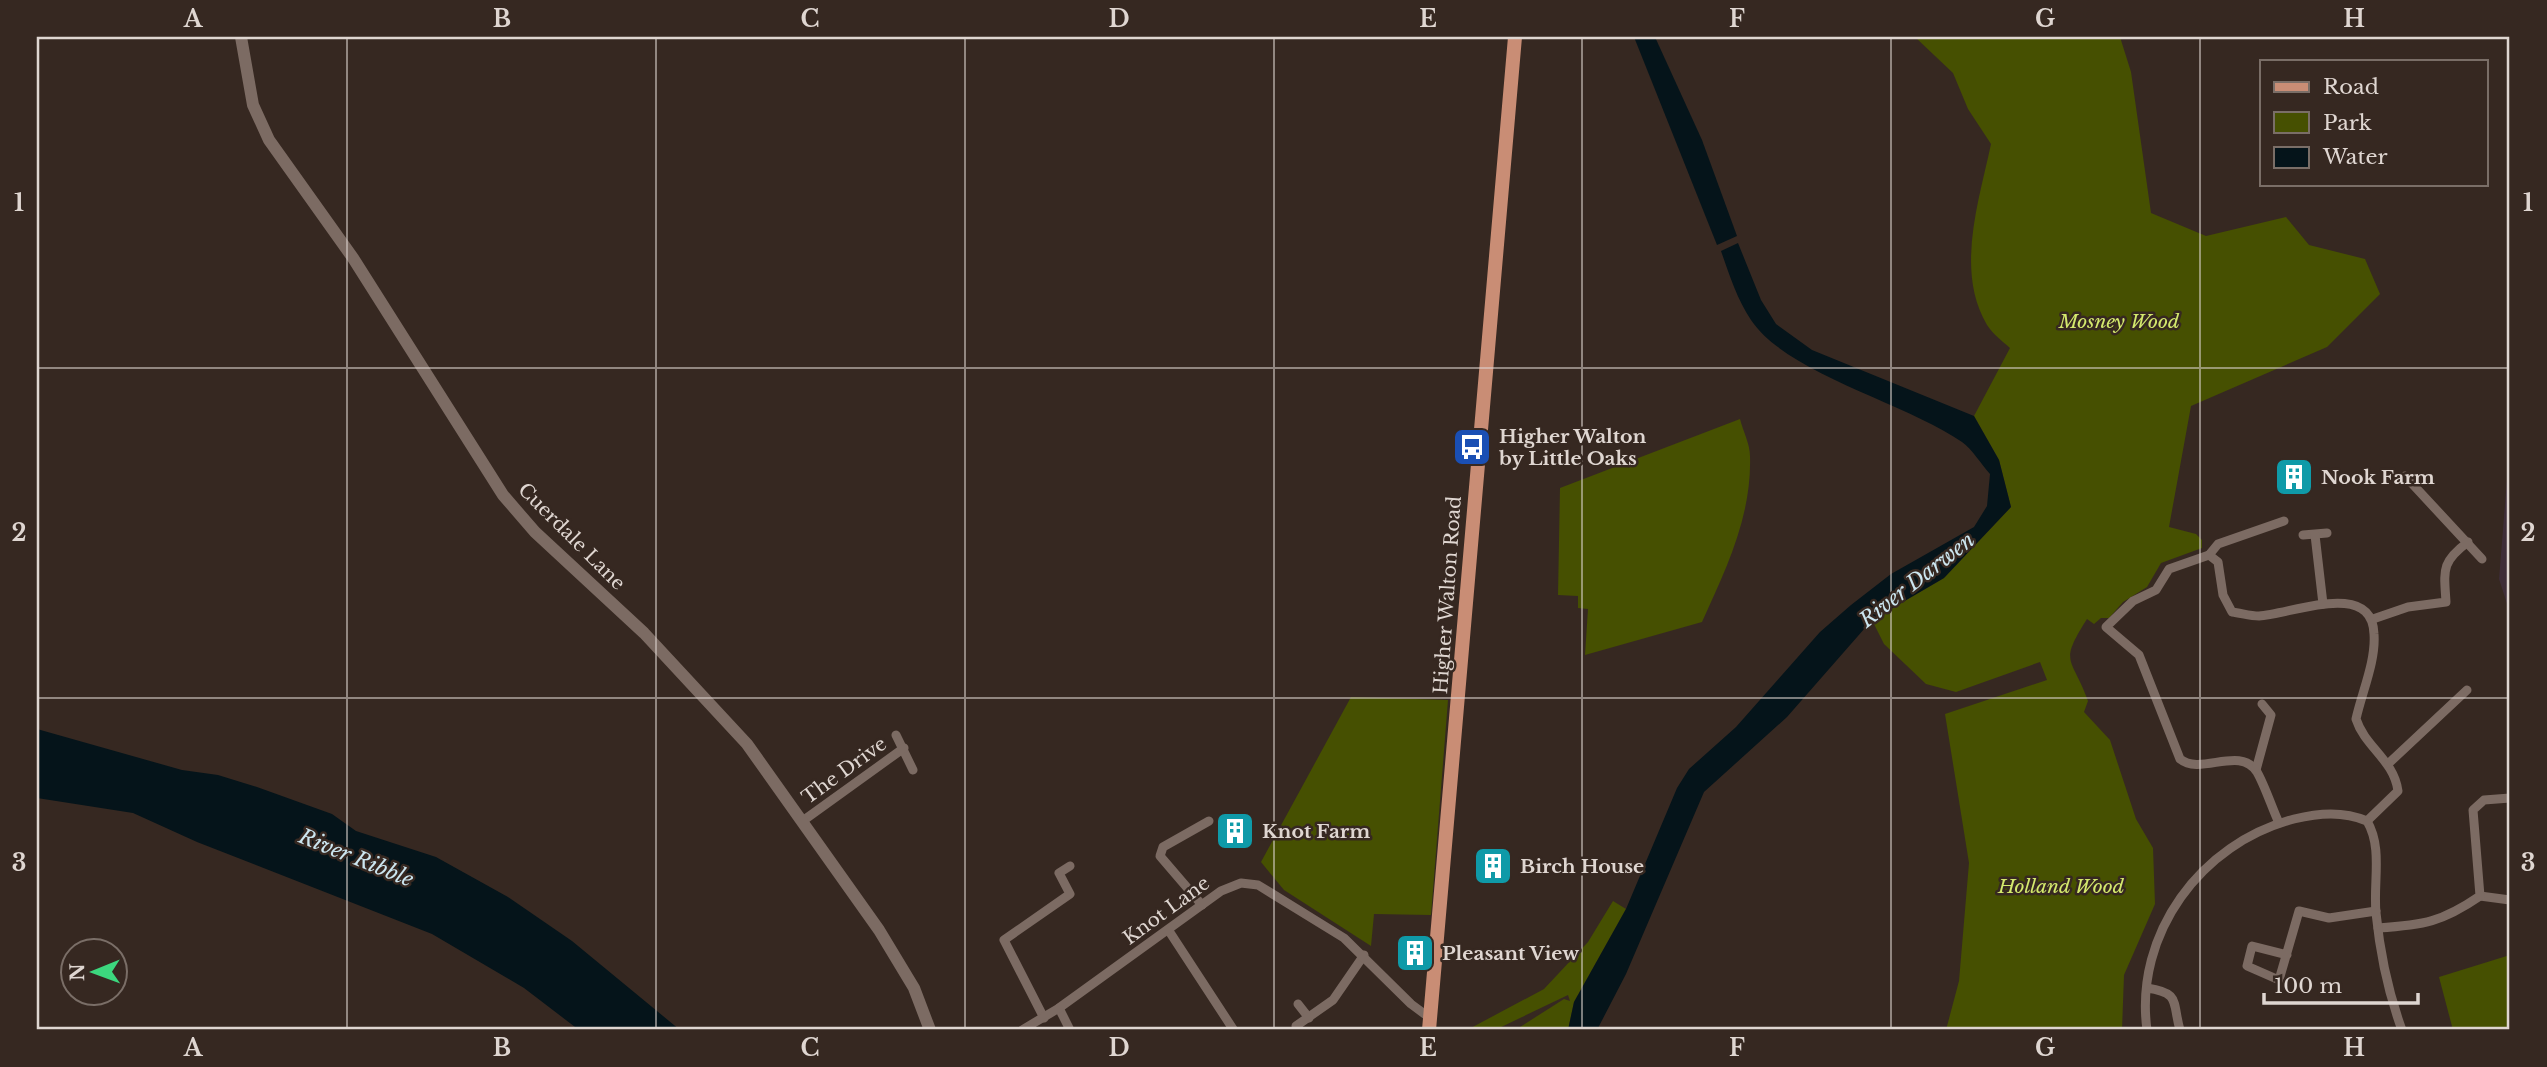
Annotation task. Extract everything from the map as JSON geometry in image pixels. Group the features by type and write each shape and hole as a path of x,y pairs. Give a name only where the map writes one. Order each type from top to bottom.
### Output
{"main road":[{"name":"Cuerdale Lane","path":"241,37 253,105 268,140 354,258 503,495 535,532 644,633 747,744 804,820 896,958 914,988 930,1030"},
{"name":"Higher Walton Road","path":"1430,1024 1443,898 1484,371 1515,37"}],"street":[{"path":"2405,476 2482,559"},
{"path":"2256,770 2237,760 2187,765 2180,759 2139,654 2106,627 2133,601 2156,590 2169,569 2209,555 2218,544 2284,520"},
{"path":"2303,535 2327,533"},
{"path":"2315,535 2323,604"},
{"path":"2373,620 2408,607 2446,602 2445,566 2449,556 2468,542"},
{"path":"2209,555 2218,562 2223,595 2232,612 2256,616 2346,602 2358,606 2373,620 2375,636 2356,719 2360,730 2389,763 2398,791 2367,821"},
{"path":"2389,763 2467,690"},
{"path":"2262,704 2270,715 2256,770 2279,823"},
{"path":"896,735 914,770"},
{"name":"The Drive","path":"804,820 904,748"},
{"path":"2480,896 2473,810 2484,800 2510,798"},
{"path":"2147,1030 2147,988 2154,950 2166,920 2181,894 2228,849 2260,830 2279,823 2331,814 2348,814 2367,821 2375,838 2378,929 2387,982 2402,1030"},
{"path":"1202,905 1160,856 1163,847 1209,821"},
{"path":"1044,1018 1004,940 1070,894 1059,873 1070,866"},
{"name":"Knot Lane","path":"1023,1030 1059,1009 1234,884 1258,885 1345,938 1430,1024"},
{"path":"2378,929 2431,922 2452,915 2480,896 2510,900"},
{"path":"2287,955 2252,946 2247,966 2279,980 2287,955 2299,911 2329,918 2376,911"},
{"path":"1168,931 1233,1029"},
{"path":"1296,1026 1334,1000 1364,955"},
{"path":"2147,988 2166,991 2176,1002 2180,1030"},
{"path":"1298,1004 1309,1018"},
{"path":"1059,1009 1070,1030"}],"shaded area":[{"path":"2510,442 2510,613 2499,579"}],"green space":[{"name":"Mosney Wood","path":"1915,37 2120,37 2131,72 2151,213 2206,236 2286,217 2309,245 2365,259 2380,294 2327,347 2191,406 2169,527 2196,534 2202,540 2202,548 2161,563 2147,587 2123,602 2109,618 2101,618 2094,624 2087,619 2070,653 2073,667 2088,701 2084,712 2110,740 2136,819 2153,848 2155,904 2124,975 2122,1030 1946,1030 1959,981 1969,863 1945,714 2047,680 2040,662 1956,692 1926,684 1884,644 1872,620 1944,578 2011,507 1999,460 1974,416 2010,348 1987,325 1977,304 1972,282 1972,236 1991,144 1968,109 1953,73"},
{"path":"1740,419 1750,451 1747,500 1736,542 1702,622 1585,655 1588,609 1578,608 1578,596 1558,595 1560,488"},
{"path":"1351,697 1448,700 1431,915 1374,914 1371,946 1284,890 1261,862"},
{"path":"1613,901 1626,909 1574,1002 1568,1030 1520,1030 1520,1027 1564,999 1570,1001 1568,995 1495,1030 1467,1030 1544,989 1588,942"},
{"path":"2510,955 2510,1030 2453,1030 2439,977"}],"water":[{"path":"1634,37 1655,37 1702,140 1737,236 1717,245"},
{"name":"River Darwen","path":"1738,243 1761,300 1776,324 1812,350 1974,416 1999,460 2011,507 1944,578 1872,620 1787,717 1704,792 1626,974 1597,1030 1568,1030 1574,1002 1626,909 1677,788 1689,769 1736,727 1820,632 1891,574 1974,527 1987,506 1990,474 1962,442 1911,414 1819,372 1768,339 1751,320 1742,304 1721,251"},
{"name":"River Ribble","path":"37,729 182,770 218,775 257,787 332,814 356,831 436,857 508,897 572,941 680,1030 579,1030 524,988 432,934 197,842 133,813 37,798"}],"place":[{"name":"Higher Walton by Little Oaks","path":"1472,447"},
{"name":"Nook Farm","path":"2294,477"},
{"name":"Knot Farm","path":"1235,831"},
{"name":"Birch House","path":"1493,866"},
{"name":"Pleasant View","path":"1415,953"}],"park label":[{"name":"Holland Wood","path":"2061,886"}]}
